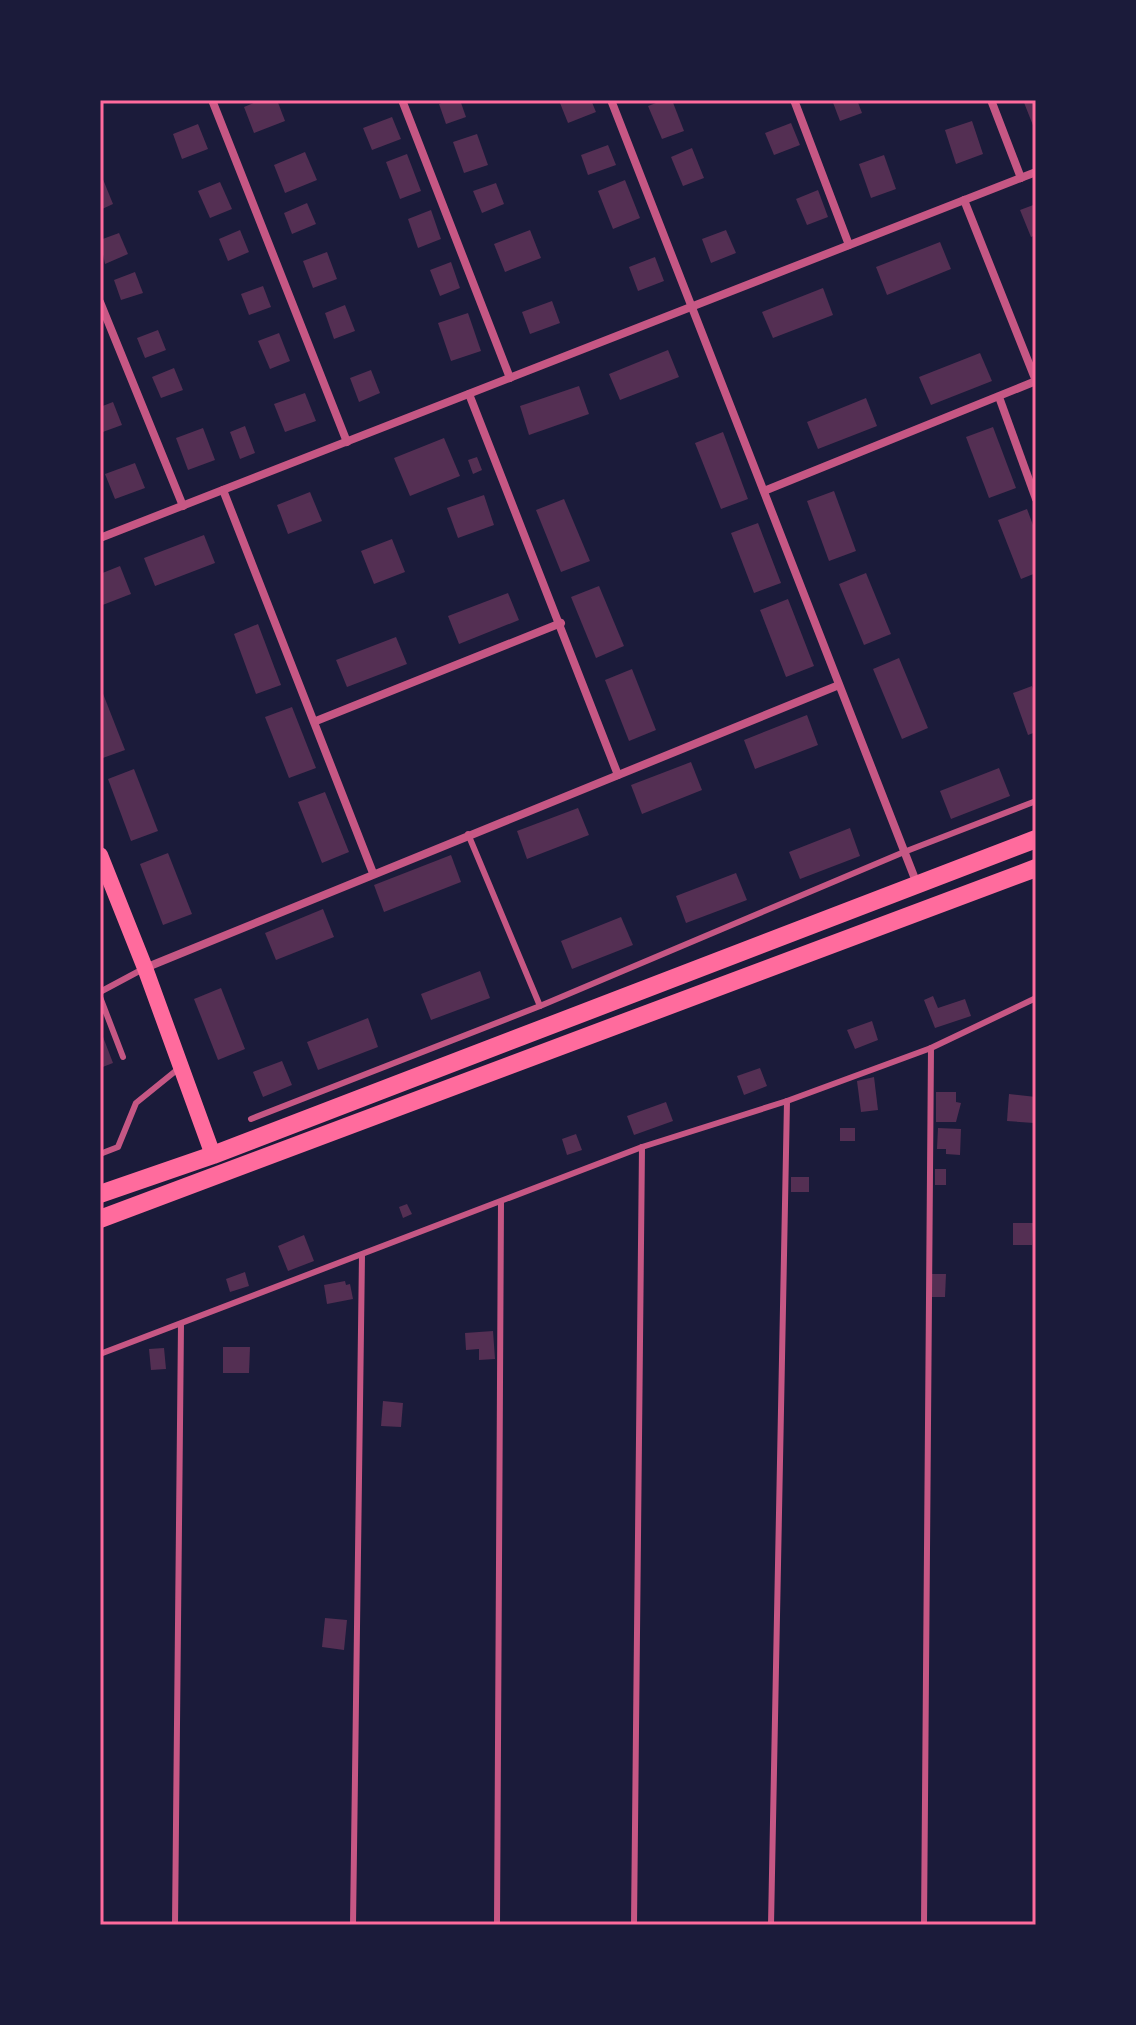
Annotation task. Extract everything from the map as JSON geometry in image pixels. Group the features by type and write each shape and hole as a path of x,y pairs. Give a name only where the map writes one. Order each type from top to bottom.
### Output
{"main road":[{"path":"100,1194 213,1155 1036,839"},
{"path":"100,855 145,968 220,1175"},
{"path":"100,1219 1036,868"}],"street":[{"path":"212,100 347,442"},
{"path":"402,100 510,378"},
{"path":"611,100 917,884"},
{"path":"794,100 849,245"},
{"path":"991,100 1021,178"},
{"path":"100,538 1036,172"},
{"path":"764,491 1036,381 964,200"},
{"path":"100,302 183,506"},
{"path":"469,394 618,775"},
{"path":"999,397 1036,499"},
{"path":"223,490 373,873"},
{"path":"316,721 561,623"},
{"path":"145,968 839,685"}],"lane":[{"path":"251,1119 540,1006 904,852 1036,801"},
{"path":"468,834 540,1006"},
{"path":"123,1057 100,995 145,968"},
{"path":"100,1354 642,1147 787,1101 931,1048 1036,998"},
{"path":"924,1925 931,1048"},
{"path":"100,1154 118,1147 136,1103 181,1067"},
{"path":"771,1925 787,1101"},
{"path":"634,1925 642,1147"},
{"path":"497,1925 501,1202"},
{"path":"353,1925 362,1255"},
{"path":"175,1925 181,1324"}],"building":[{"path":"261,100 277,100 285,121 254,133 244,107"},
{"path":"460,100 466,117 446,124 439,104"},
{"path":"591,100 596,112 568,123 560,103"},
{"path":"672,100 684,131 662,139 648,106"},
{"path":"832,100 857,100 862,113 840,121"},
{"path":"1023,100 1036,100 1036,133"},
{"path":"392,117 401,139 372,150 363,128"},
{"path":"972,121 983,154 956,164 945,130"},
{"path":"791,123 800,145 774,155 765,133"},
{"path":"198,124 208,149 182,159 173,134"},
{"path":"477,134 488,165 464,173 453,142"},
{"path":"608,145 616,165 588,175 581,155"},
{"path":"692,148 704,178 683,186 671,157"},
{"path":"305,152 317,180 285,193 274,165"},
{"path":"407,154 421,191 400,199 386,162"},
{"path":"884,155 896,189 871,198 859,164"},
{"path":"100,172 113,204 100,210"},
{"path":"625,180 640,218 613,229 598,191"},
{"path":"220,182 232,209 210,218 198,191"},
{"path":"496,183 504,204 482,213 473,191"},
{"path":"818,190 828,217 807,225 796,199"},
{"path":"307,203 316,224 292,234 284,213"},
{"path":"1036,204 1036,235 1031,237 1020,210"},
{"path":"431,210 441,239 418,248 408,219"},
{"path":"240,230 249,252 228,261 219,239"},
{"path":"530,230 541,258 505,272 494,244"},
{"path":"726,230 736,253 711,263 702,239"},
{"path":"119,233 128,254 105,264 100,240"},
{"path":"940,242 951,269 887,295 876,267"},
{"path":"327,252 337,279 313,288 303,261"},
{"path":"655,257 664,281 638,291 629,267"},
{"path":"451,262 460,288 440,296 430,270"},
{"path":"135,272 143,293 121,300 114,280"},
{"path":"263,286 271,307 249,315 241,294"},
{"path":"823,288 833,315 773,338 762,312"},
{"path":"552,301 560,323 530,334 522,312"},
{"path":"345,305 355,331 334,339 325,313"},
{"path":"468,313 481,351 451,361 438,323"},
{"path":"158,330 166,350 145,358 137,338"},
{"path":"279,333 290,361 270,369 258,341"},
{"path":"668,350 679,377 620,400 609,374"},
{"path":"980,353 992,381 931,405 919,377"},
{"path":"174,368 183,390 161,398 152,377"},
{"path":"371,370 380,393 359,402 350,378"},
{"path":"579,386 589,414 529,435 520,406"},
{"path":"305,393 316,421 285,432 274,404"},
{"path":"866,398 877,426 818,449 807,422"},
{"path":"113,402 122,425 100,433 100,407"},
{"path":"245,426 255,453 240,459 230,432"},
{"path":"993,427 1016,488 989,498 966,437"},
{"path":"203,428 215,460 188,470 176,438"},
{"path":"723,432 748,499 721,509 695,443"},
{"path":"444,438 460,476 410,496 394,458"},
{"path":"477,457 482,470 473,474 468,460"},
{"path":"135,463 145,488 115,499 105,474"},
{"path":"834,491 856,551 829,561 807,501"},
{"path":"310,492 322,521 288,534 277,505"},
{"path":"484,495 494,525 458,538 447,508"},
{"path":"564,499 590,561 561,572 536,510"},
{"path":"1027,509 1036,533 1036,573 1021,579 998,520"},
{"path":"758,523 781,583 754,593 731,533"},
{"path":"204,535 215,563 155,586 144,558"},
{"path":"392,539 405,572 374,584 361,551"},
{"path":"120,566 131,594 100,606 100,574"},
{"path":"866,573 891,634 864,645 839,584"},
{"path":"599,586 624,646 596,658 571,597"},
{"path":"508,593 519,620 459,644 448,616"},
{"path":"788,599 814,666 786,677 760,610"},
{"path":"258,624 281,685 256,694 234,634"},
{"path":"396,637 407,664 347,687 336,660"},
{"path":"899,658 928,728 902,739 873,669"},
{"path":"632,669 656,730 629,741 605,680"},
{"path":"100,686 125,750 100,759"},
{"path":"1032,686 1036,698 1036,732 1028,735 1013,693"},
{"path":"292,707 316,768 289,778 265,717"},
{"path":"807,715 818,745 755,769 744,740"},
{"path":"691,762 702,790 642,814 631,785"},
{"path":"999,768 1010,796 951,819 940,791"},
{"path":"134,769 158,831 131,841 108,779"},
{"path":"325,792 349,852 322,863 298,802"},
{"path":"578,808 589,835 527,859 517,831"},
{"path":"850,828 860,856 800,879 789,852"},
{"path":"168,853 192,914 163,925 140,864"},
{"path":"451,855 461,882 384,912 374,885"},
{"path":"736,873 747,900 686,923 676,896"},
{"path":"323,909 334,937 276,960 265,933"},
{"path":"621,917 633,945 572,969 561,941"},
{"path":"480,971 490,998 431,1020 421,994"},
{"path":"221,988 245,1049 218,1060 194,999"},
{"path":"933,996 938,1008 965,999 971,1016 935,1028 924,1000"},
{"path":"368,1018 378,1047 318,1070 307,1042"},
{"path":"872,1021 878,1040 855,1049 847,1030"},
{"path":"100,1029 113,1063 100,1068"},
{"path":"282,1061 292,1085 263,1097 253,1072"},
{"path":"760,1068 767,1086 744,1095 737,1076"},
{"path":"874,1077 878,1110 861,1112 857,1081"},
{"path":"936,1092 956,1092 956,1102 961,1103 956,1122 936,1122"},
{"path":"1009,1094 1036,1097 1034,1123 1007,1121"},
{"path":"666,1102 673,1121 634,1135 627,1116"},
{"path":"840,1128 855,1128 855,1141 840,1141"},
{"path":"938,1128 961,1129 960,1155 946,1154 946,1149 937,1149"},
{"path":"576,1134 582,1150 567,1155 562,1139"},
{"path":"935,1169 946,1169 946,1185 935,1185"},
{"path":"791,1177 809,1177 809,1192 791,1192"},
{"path":"407,1204 412,1214 403,1218 399,1207"},
{"path":"1013,1223 1033,1223 1032,1245 1013,1245"},
{"path":"304,1235 314,1261 288,1271 278,1246"},
{"path":"245,1272 249,1286 230,1292 226,1279"},
{"path":"932,1274 946,1274 945,1297 931,1297"},
{"path":"345,1281 346,1285 350,1284 353,1299 327,1304 324,1285"},
{"path":"493,1331 495,1359 479,1360 479,1349 466,1350 465,1333"},
{"path":"223,1347 250,1347 249,1373 223,1373"},
{"path":"164,1348 166,1369 151,1370 149,1349"},
{"path":"383,1401 403,1403 401,1427 381,1426"},
{"path":"325,1618 347,1620 344,1650 322,1647"}]}
